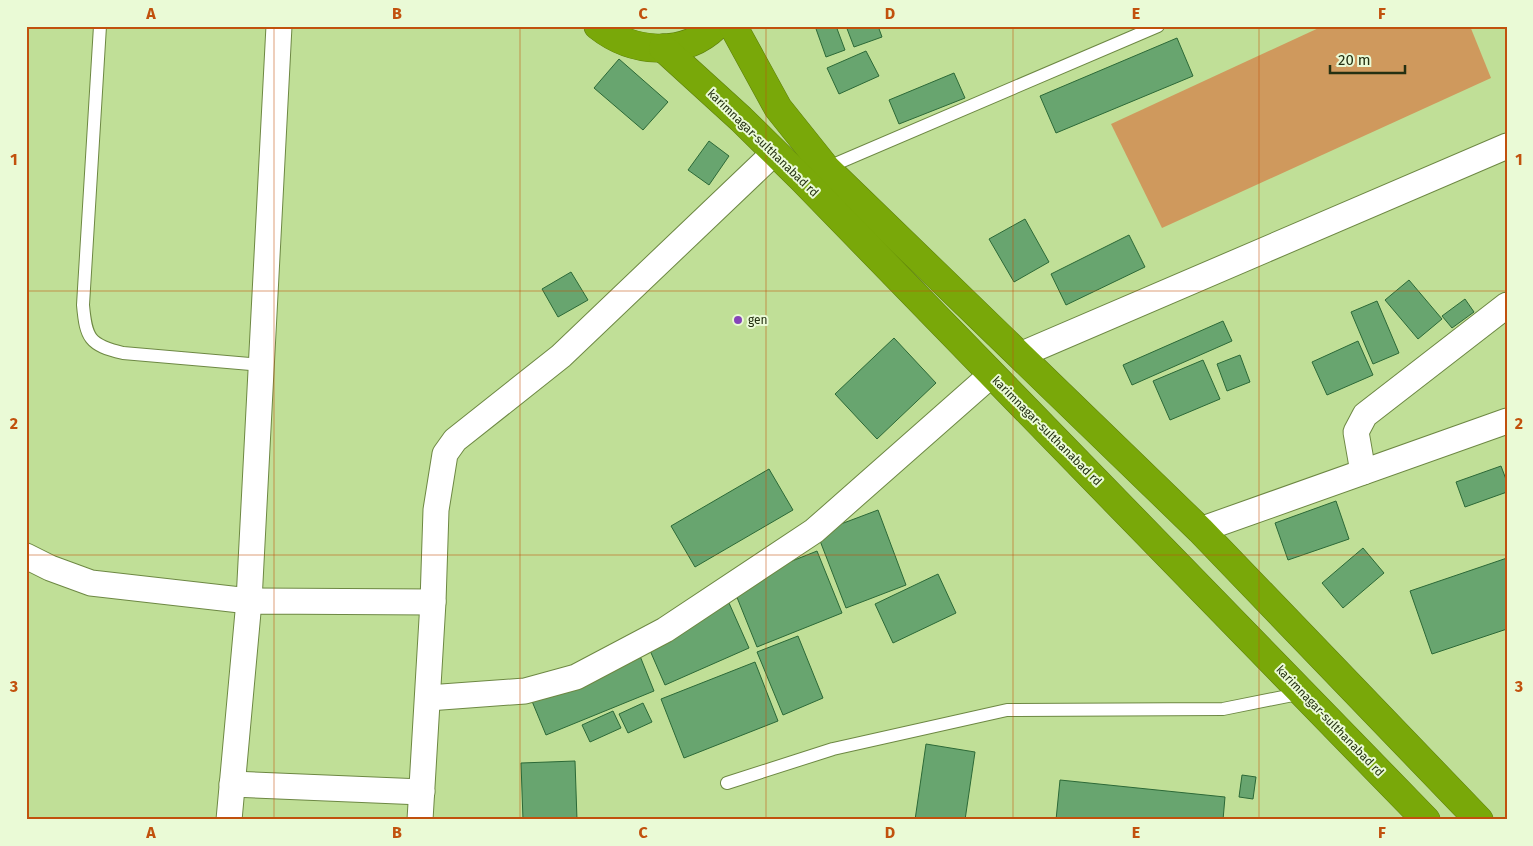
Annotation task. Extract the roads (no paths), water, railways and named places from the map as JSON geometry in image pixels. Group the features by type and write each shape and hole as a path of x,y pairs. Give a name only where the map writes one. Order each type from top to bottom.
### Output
{"highway":[{"path":"598,26 609,35 626,43 644,48 681,46 698,39 716,26"},
{"path":"733,26 778,108 826,168 1200,530 1480,820"},
{"name":"karimnagar-sulthanabad rd","path":"663,48 775,152 1426,820"}],"street":[{"path":"229,820 249,601 279,26"},
{"path":"1020,355 1507,146"},
{"path":"420,820 433,602 436,510 445,454 455,440 561,356 775,152"},
{"path":"1363,472 1356,432 1365,415 1384,398 1507,305"},
{"path":"428,698 525,691 576,677 665,630 814,531 991,375"},
{"path":"1200,530 1507,422"},
{"path":"26,556 50,568 91,583 249,601 433,602"},
{"path":"232,784 422,792"}],"lane":[{"path":"100,26 83,304 85,330 93,342 106,349 123,353 262,364"},
{"path":"826,168 1158,26"},
{"path":"727,783 832,749 1007,710 1223,709 1303,693"}],"place":[{"name":"gen","path":"738,320"}]}
